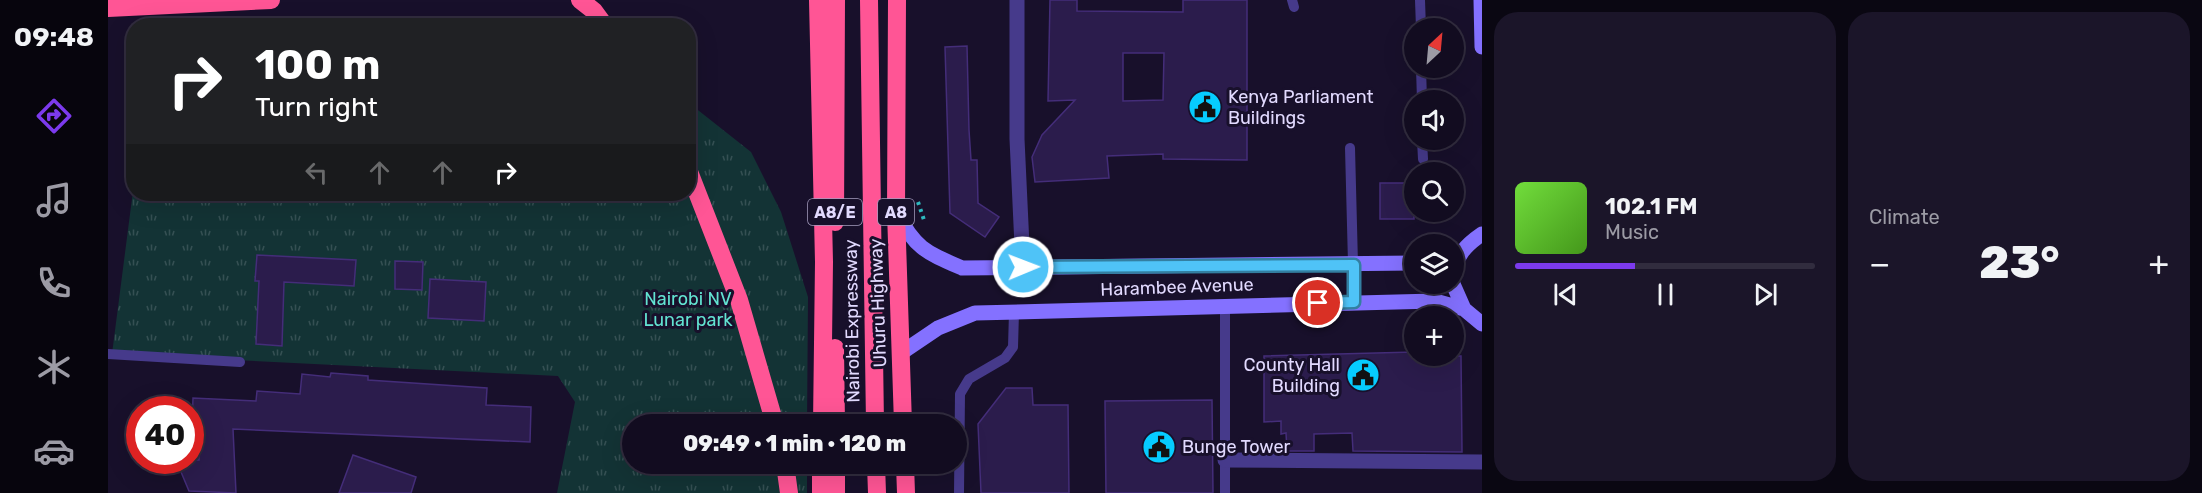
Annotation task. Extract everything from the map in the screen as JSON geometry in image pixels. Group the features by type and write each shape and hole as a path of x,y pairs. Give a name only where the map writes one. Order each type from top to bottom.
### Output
{"highway":[{"path":"108,8 271,0"},
{"path":"580,0 599,18"},
{"path":"818,0 824,262 822,414"},
{"name":"Nairobi Expressway","path":"836,0 836,414"},
{"name":"Nairobi Expressway","path":"869,0 875,414"},
{"name":"Uhuru Highway","path":"897,0 896,212 903,414"},
{"path":"696,190 739,300 772,414"},
{"path":"786,474 789,493"},
{"path":"821,474 821,493"},
{"path":"836,474 836,493"},
{"path":"876,474 877,493"},
{"path":"905,474 906,493"}],"street":[{"path":"1017,0 1017,139 1023,267"},
{"path":"1481,3 1482,47"},
{"name":"Harambee Avenue","path":"896,212 909,237 928,253 962,268 1404,263"},
{"path":"1464,248 1482,234"},
{"name":"Harambee Avenue","path":"901,353 938,328 975,313 1354,302 1435,301 1453,306"},
{"path":"1464,309 1482,324"},
{"path":"1225,460 1482,462"}],"lane":[{"path":"1420,0 1421,18"},
{"path":"1350,147 1354,302"},
{"path":"1423,150 1423,159"},
{"path":"1225,305 1225,493"},
{"path":"959,493 960,394 969,379 1005,358 1013,346 1014,312"},
{"path":"108,354 240,362"}],"path":[{"path":"918,190 918,202 928,231"}],"green space":[{"name":"Nairobi NV Lunar park","path":"696,109 751,152 781,212 808,297 807,414 622,414 622,474 807,474 807,493 557,493 575,402 558,376 112,354 132,201 696,201"}],"building":[{"name":"Kenya Parliament Buildings","path":"1050,0 1077,0 1077,11 1183,12 1183,0 1247,0 1247,160 1163,159 1163,154 1107,156 1109,178 1035,182 1032,157 1042,135 1075,100 1048,101","holes":["1123,53 1164,53 1163,100 1123,101"]},
{"path":"967,46 971,160 977,160 978,203 999,217 985,237 950,213 945,47"},
{"path":"1380,183 1404,183 1404,219 1380,219"},
{"path":"257,255 356,260 354,286 284,282 282,346 256,344 259,281 255,281"},
{"path":"395,261 423,262 422,290 395,289"},
{"path":"430,279 486,282 484,321 428,318"},
{"path":"1404,352 1404,366 1461,366 1462,452 1353,451 1352,433 1314,434 1314,451 1287,451 1286,433 1281,434 1281,421 1264,422 1264,356"},
{"path":"331,373 368,376 368,380 487,388 486,405 531,407 530,442 233,429 236,493 189,491 182,474 204,474 204,399 256,401 257,391 300,394 302,374 330,377"},
{"path":"1006,388 1032,388 1033,405 1068,405 1069,493 981,493 978,424"},
{"name":"Bunge Tower","path":"1212,400 1213,493 1106,493 1105,401"},
{"path":"353,455 416,477 411,493 339,493"}],"place":[{"name":"Kenya Parliament Buildings","path":"1205,107"},
{"name":"County Hall Building","path":"1363,375"},
{"name":"Bunge Tower","path":"1159,447"}],"route":[{"path":"1023,267 1354,265 1354,302 1318,303"}]}
